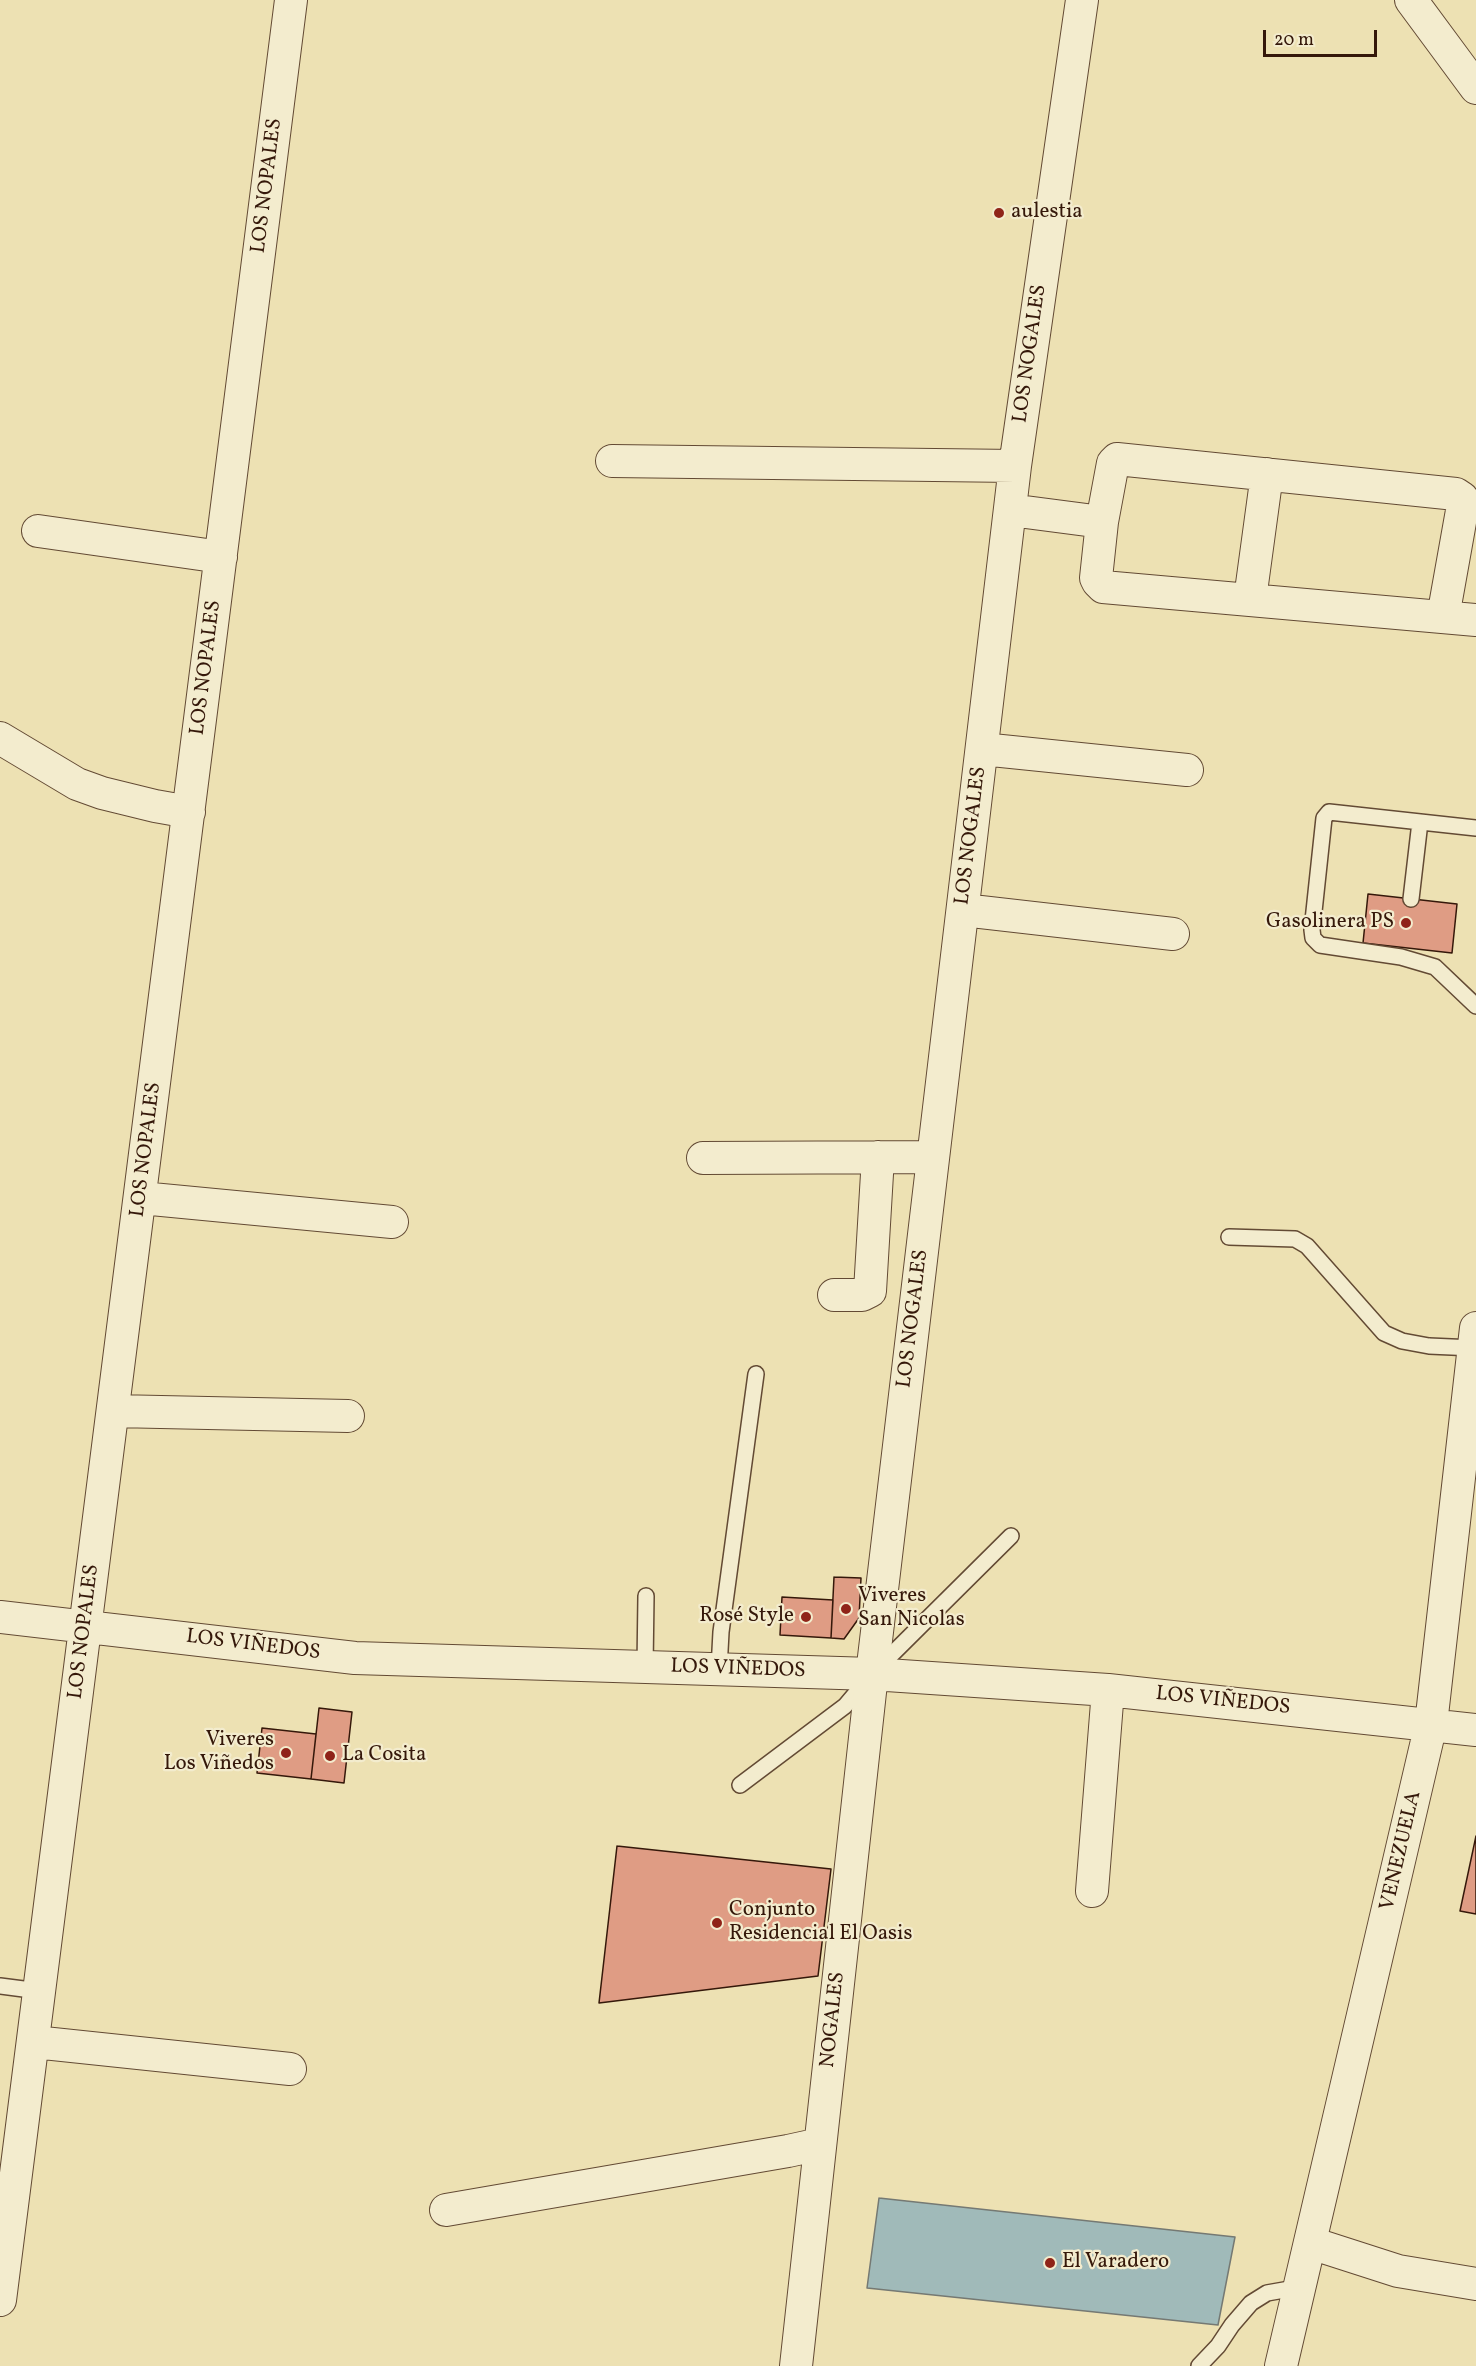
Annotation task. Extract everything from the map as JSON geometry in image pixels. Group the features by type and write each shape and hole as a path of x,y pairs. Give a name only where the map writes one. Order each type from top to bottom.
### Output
{"street":[{"name":"LOS NOPALES","path":"0,2300 291,0"},
{"name":"LOS NOGALES","path":"872,1674 1015,466 1082,0"},
{"path":"1411,0 1476,88"},
{"path":"1443,617 1463,505 1462,498 1456,494 1117,459 1113,463 1102,522 1096,578 1103,587 1476,620"},
{"path":"612,461 1015,466"},
{"path":"1250,599 1267,474"},
{"path":"1010,510 1102,522"},
{"path":"38,531 221,557"},
{"path":"0,738 77,784 155,807 189,812"},
{"path":"982,749 1187,770"},
{"path":"963,910 1173,934"},
{"path":"834,1295 862,1295 870,1291 878,1157"},
{"path":"703,1158 933,1157"},
{"path":"141,1198 392,1222"},
{"name":"VENEZUELA","path":"1281,2366 1431,1724 1475,1338"},
{"path":"114,1412 348,1416"},
{"name":"LOS VIÑEDOS","path":"0,1617 86,1625 355,1658 872,1674 1108,1690 1476,1730"},
{"name":"NOGALES","path":"796,2366 872,1674"},
{"path":"1092,1891 1108,1690"},
{"path":"34,2042 290,2069"},
{"path":"446,2210 820,2144"},
{"path":"1311,2243 1398,2271 1476,2284"}],"lane":[{"path":"1476,828 1329,813 1324,818 1312,930 1313,938 1320,945 1402,952 1435,968 1476,1006"},
{"path":"1410,899 1420,822"},
{"path":"1229,1237 1295,1239 1307,1246 1384,1333 1402,1341 1429,1346 1475,1338"},
{"path":"719,1670 721,1632 756,1374"},
{"path":"740,1785 845,1706 872,1674 1011,1536"},
{"path":"645,1667 646,1596"},
{"path":"0,1986 39,1991"},
{"path":"1199,2366 1218,2346 1251,2303 1267,2293 1300,2287"}],"water":[{"name":"El Varadero","path":"879,2198 1235,2237 1218,2325 867,2288"}],"building":[{"path":"1368,894 1457,904 1452,953 1363,943"},
{"name":"Viveres San Nicolas","path":"834,1577 861,1578 859,1618 844,1639 831,1638"},
{"name":"Rosé Style","path":"782,1597 833,1600 831,1638 780,1635"},
{"name":"La Cosita","path":"319,1708 352,1712 344,1783 311,1779"},
{"name":"Viveres Los Viñedos","path":"262,1728 316,1734 311,1779 257,1773"},
{"path":"1476,1836 1476,1914 1460,1911"},
{"name":"Conjunto Residencial El Oasis","path":"617,1846 831,1869 818,1976 599,2003"}],"place":[{"name":"aulestia","path":"999,213"},
{"name":"Gasolinera PS","path":"1406,923"},
{"name":"Viveres San Nicolas","path":"846,1609"},
{"name":"Rosé Style","path":"806,1617"},
{"name":"Viveres Los Viñedos","path":"286,1753"},
{"name":"La Cosita","path":"330,1756"},
{"name":"Conjunto Residencial El Oasis","path":"717,1923"},
{"name":"El Varadero","path":"1050,2263"}]}
